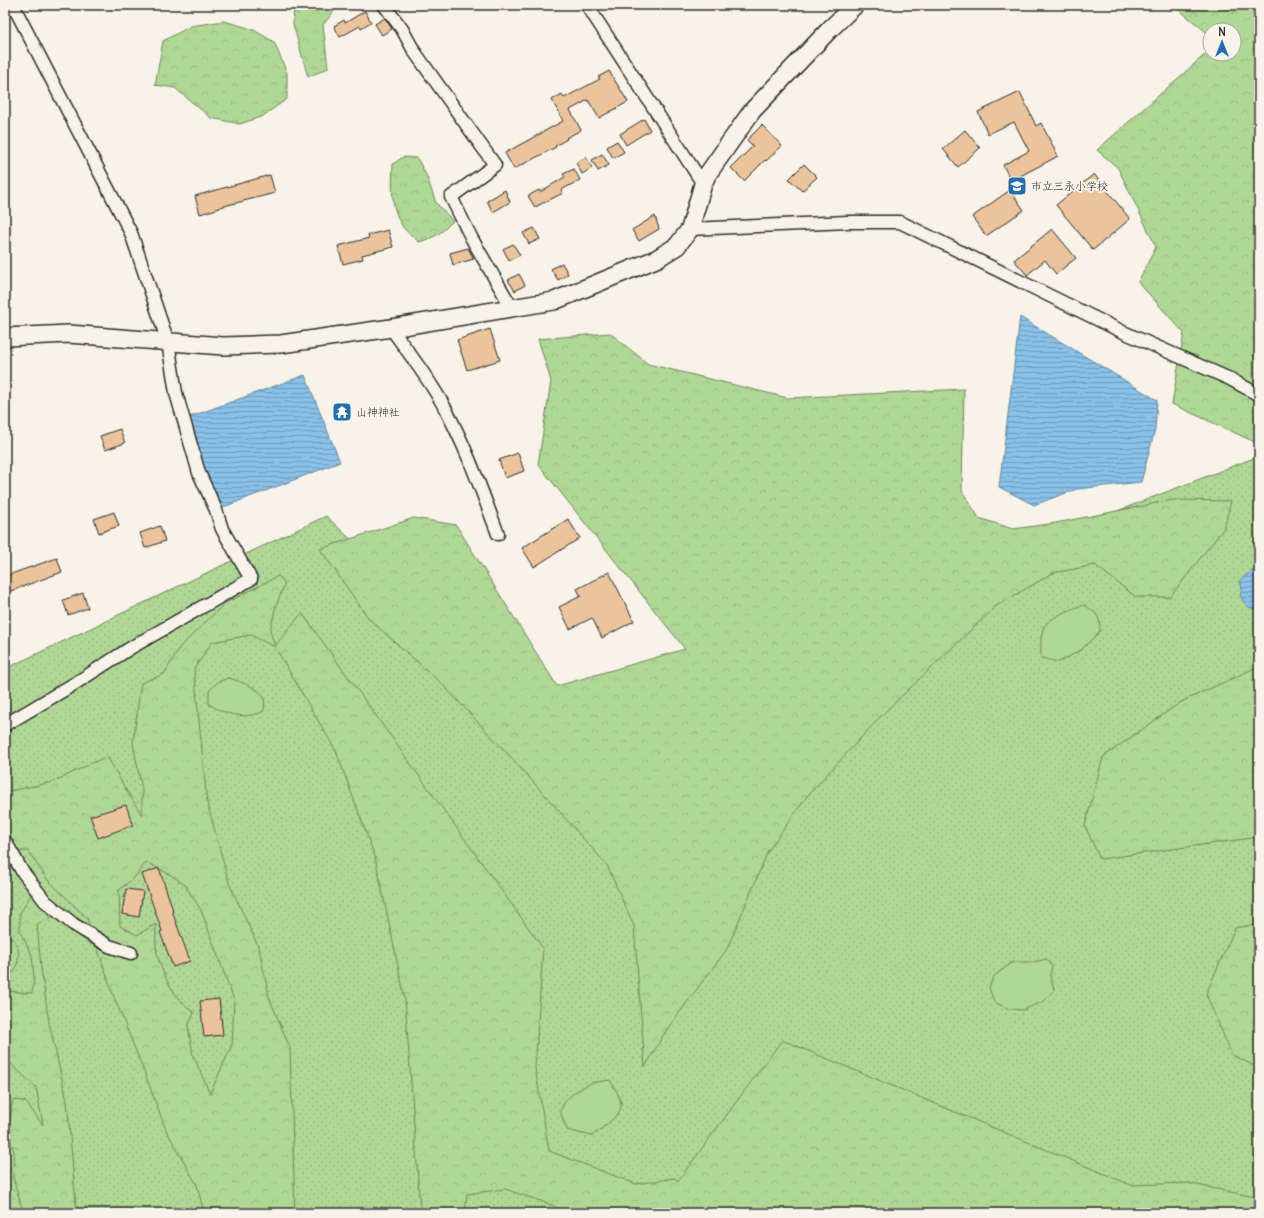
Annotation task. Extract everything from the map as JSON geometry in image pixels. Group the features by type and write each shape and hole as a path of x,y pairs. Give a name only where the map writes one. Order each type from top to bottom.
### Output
{"street":[{"path":"5,725 132,647 251,579 222,529 216,510 199,473 176,393 168,342 131,233 14,5"},
{"path":"384,5 402,29 414,51 495,165 450,197 472,239 512,308"},
{"path":"588,5 703,184"},
{"path":"5,337 70,334 223,346 281,344 392,328 554,301 656,259 677,246 690,229 707,175 752,111 829,30 855,5"},
{"path":"690,229 848,222 900,222 1121,331 1230,379 1259,395"},
{"path":"392,328 429,381 446,409 464,447 498,534"},
{"path":"5,841 22,871 45,901 73,924 109,946 131,953"}],"green space":[{"path":"294,5 339,5 323,25 328,68 308,77 293,24"},
{"path":"1173,5 1259,5 1259,444 1172,404 1184,333 1138,282 1156,247 1118,168 1097,150 1202,57 1202,62 1242,62 1242,22 1202,22 1202,29"},
{"path":"224,21 252,29 274,42 287,73 287,99 263,116 240,124 211,118 175,88 155,85 163,41 191,26"},
{"path":"403,157 417,158 427,177 436,203 453,221 438,234 419,242 403,227 394,204 392,188 393,164"},
{"path":"610,333 648,364 788,398 964,389 962,491 979,518 1013,529 1056,523 1172,500 1231,501 1224,528 1170,597 1136,597 1095,565 1053,573 996,606 883,714 808,795 768,851 727,949 667,1029 645,1067 634,926 607,865 510,756 441,683 369,619 320,549 414,518 456,525 557,686 685,649 538,464 551,381 538,339"},
{"path":"1259,456 1259,1213 5,1213 5,669 326,516 684,854 911,591"},
{"path":"278,576 285,583 276,606 270,631 275,646 302,613 543,948 535,1068 549,1151 636,1184 675,1178 678,1181 782,1040 1131,1185 1188,1183 1259,1198 1259,1213 566,1213 552,1205 505,1189 467,1194 465,1213 419,1213 420,1207 405,999 375,857 336,751 275,647 251,635 212,642 194,669 207,802 229,883 259,948 269,997 290,1048 295,1213 204,1213 197,1185 166,1130 114,997 87,918 48,880 28,851 5,852 5,792 53,782 107,756 142,815 142,790 133,743 141,683 164,674 180,647 224,604","holes":["146,862 171,875 185,885 201,910 234,1000 232,1045 210,1094 193,1055 188,1026 194,1013 175,994 162,971 156,950 156,924 137,935 120,926 119,890 136,876"]},
{"path":"1084,605 1097,615 1100,631 1081,650 1059,662 1041,658 1041,636 1045,625 1055,617"},
{"path":"1259,666 1259,837 1100,859 1085,826 1103,757 1181,702"},
{"path":"228,678 253,688 262,694 264,698 264,711 257,714 243,716 222,711 209,704 209,691 218,682"},
{"path":"31,895 39,902 51,918 37,924 41,968 49,1023 67,1101 76,1205 79,1213 26,1213 23,1211 13,1178 14,1151 8,1131 13,1100 25,1101 43,1125 36,1087 12,1065 5,1053 5,991 32,993 34,978 32,955 20,932 20,913"},
{"path":"1259,924 1259,1068 1232,1055 1206,994 1235,928"},
{"path":"5,935 12,939 17,945 18,960 15,971 5,977"},
{"path":"1047,959 1052,966 1050,976 1054,990 1044,1001 1023,1010 1009,1009 994,1002 989,988 994,976 1013,962 1033,962"},
{"path":"610,1080 621,1104 618,1113 614,1118 592,1136 567,1130 560,1111 566,1100 575,1092 591,1083"}],"water":[{"path":"1020,317 1157,400 1155,430 1141,482 1077,489 1034,505 999,487"},
{"path":"305,375 340,462 216,510 184,419"},
{"path":"1259,566 1259,611 1247,606 1240,596 1242,589 1240,580"}],"building":[{"path":"365,11 371,22 340,37 334,26 344,20 345,23"},
{"path":"385,18 392,29 382,35 375,24"},
{"path":"609,71 628,102 599,118 588,100 570,110 581,130 566,138 567,139 555,146 556,147 514,169 505,153 563,121 552,100 562,94 564,98 600,79 598,77"},
{"path":"1020,92 1036,126 1041,123 1058,156 1011,181 1003,165 1029,151 1014,122 988,134 978,112"},
{"path":"644,119 650,130 626,145 620,134"},
{"path":"762,125 782,146 766,161 765,160 744,181 731,168 753,146 747,140"},
{"path":"965,130 980,148 958,167 943,149"},
{"path":"617,141 624,152 613,158 607,147"},
{"path":"602,154 609,165 598,171 592,160"},
{"path":"586,157 592,168 582,174 576,163"},
{"path":"804,164 817,177 802,191 789,179"},
{"path":"574,169 580,180 561,190 563,193 535,207 528,196 539,190 540,192 565,177 563,174"},
{"path":"1094,174 1130,219 1093,250 1056,205"},
{"path":"270,175 275,193 220,207 200,214 195,196"},
{"path":"505,190 510,202 493,212 487,201"},
{"path":"1010,190 1024,210 986,236 972,217"},
{"path":"655,216 659,229 639,241 632,230"},
{"path":"534,228 540,239 529,244 523,233"},
{"path":"1052,229 1076,258 1056,274 1045,260 1027,275 1014,260"},
{"path":"388,230 393,247 362,255 363,259 343,264 338,246 369,238 368,235"},
{"path":"513,244 520,255 509,260 503,249"},
{"path":"468,248 474,259 453,265 450,253"},
{"path":"562,263 568,274 558,280 551,269"},
{"path":"519,274 525,285 515,291 508,280"},
{"path":"490,329 500,360 467,370 457,340"},
{"path":"120,429 125,443 105,450 100,436"},
{"path":"518,453 524,471 505,478 499,460"},
{"path":"114,512 119,526 99,533 94,519"},
{"path":"568,519 580,538 534,567 522,548"},
{"path":"160,526 165,541 145,548 140,533"},
{"path":"57,558 62,572 8,592 5,583 5,576"},
{"path":"609,572 634,621 602,638 592,618 570,629 559,607 581,596 577,589"},
{"path":"83,593 88,608 68,615 63,600"},
{"path":"126,805 133,825 98,838 90,816"},
{"path":"159,868 173,910 172,911 190,961 173,967 160,932 162,931 142,874"},
{"path":"126,889 143,891 139,917 122,914"},
{"path":"219,999 223,1035 204,1037 200,1001"}],"place":[{"name":"市立三永小学校","path":"1017,186"},
{"name":"山神神社","path":"342,412"}]}
